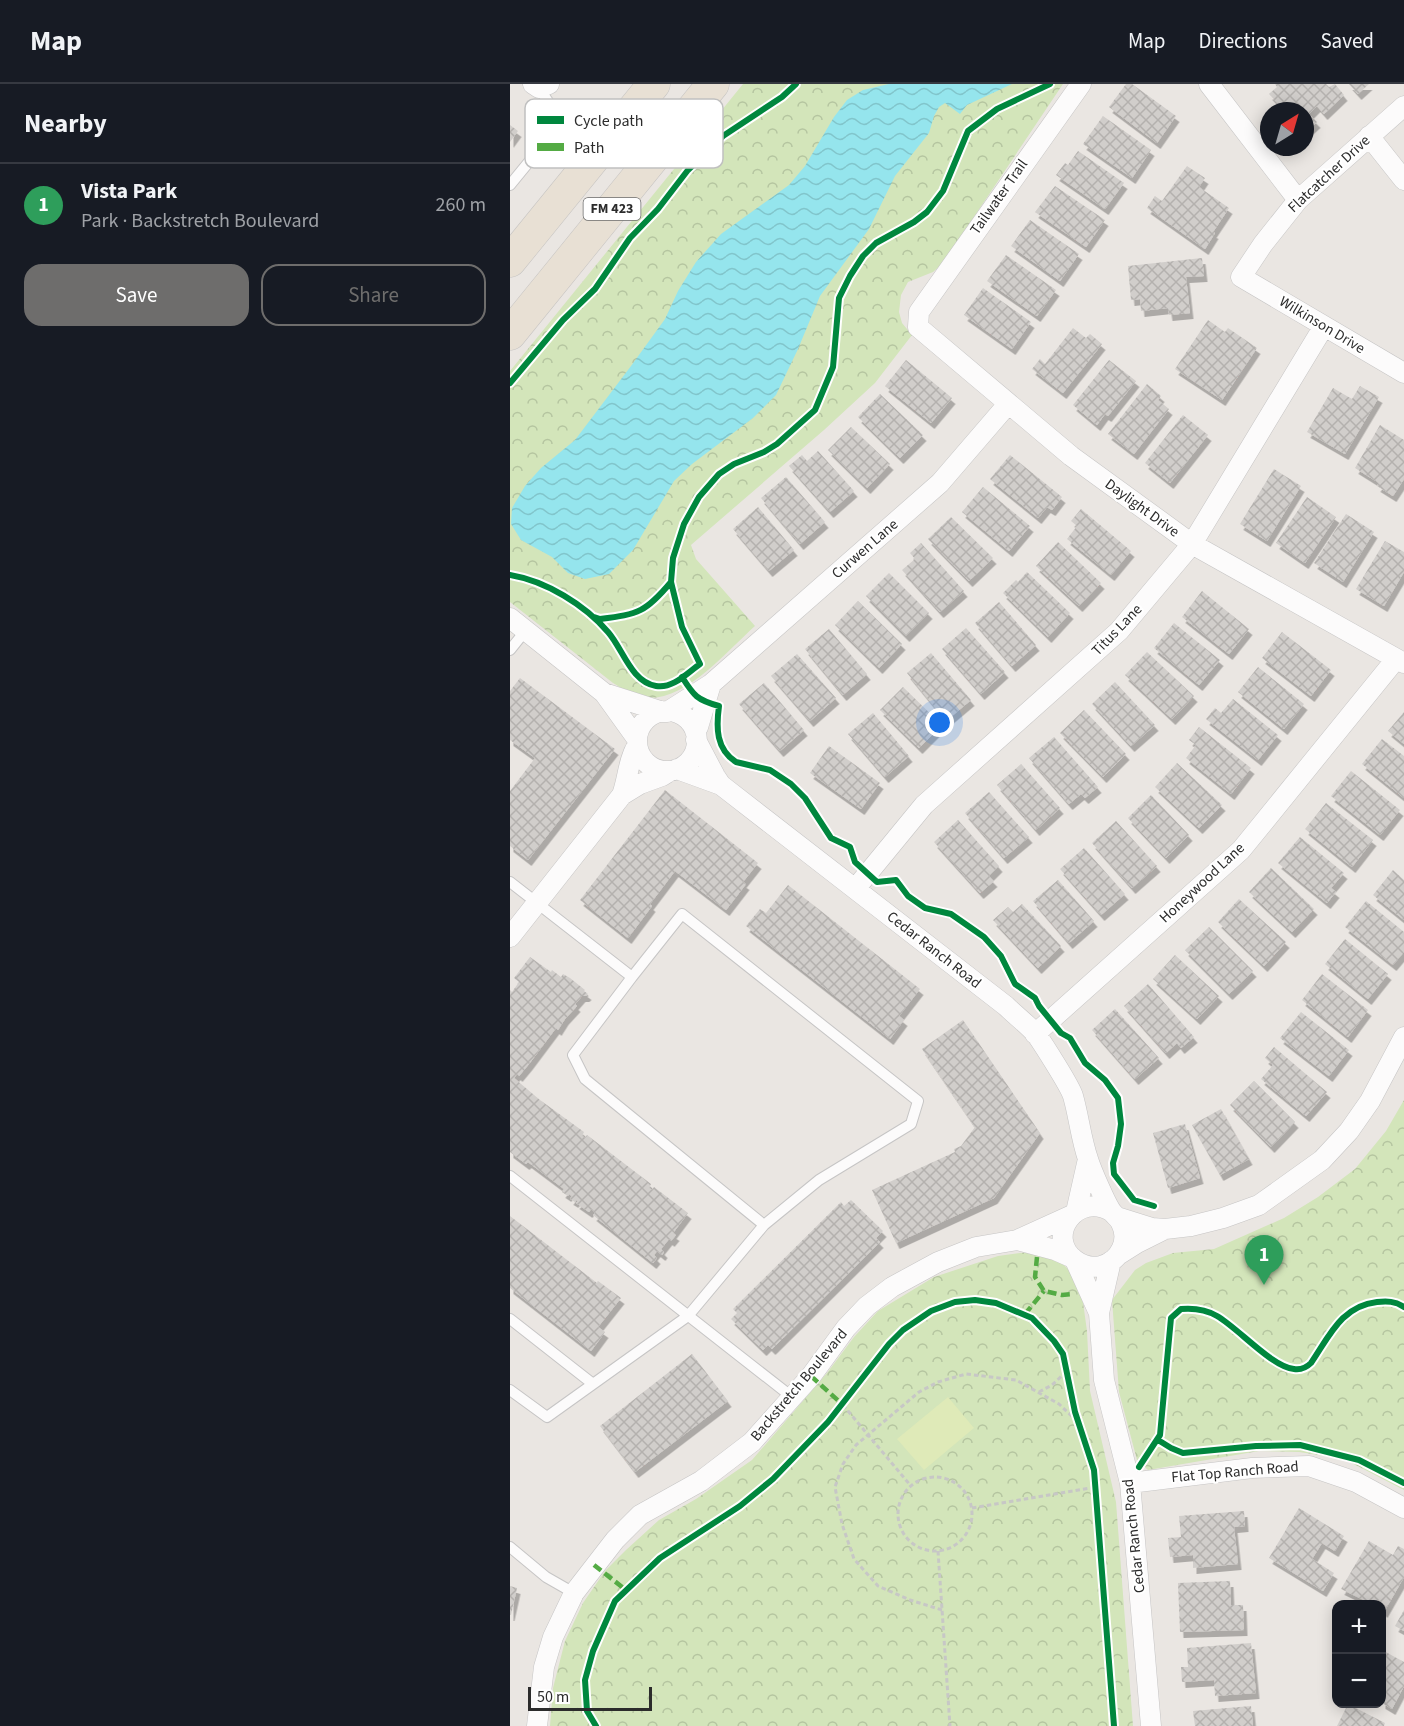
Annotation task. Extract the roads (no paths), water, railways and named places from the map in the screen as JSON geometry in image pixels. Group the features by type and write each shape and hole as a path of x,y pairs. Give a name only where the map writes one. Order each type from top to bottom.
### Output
{"main road":[{"name":"FM 423","path":"642,99 654,84"},
{"name":"FM 423","path":"701,99 713,84"},
{"name":"FM 423","path":"510,261 586,168"},
{"name":"FM 423","path":"510,334 645,168"}],"street":[{"name":"Tailwater Trail","path":"919,312 1068,99 1081,84"},
{"path":"1209,84 1298,200"},
{"name":"Flatcatcher Drive","path":"1241,277 1263,244 1298,200 1404,106"},
{"path":"1369,136 1404,180"},
{"name":"Wilkinson Drive","path":"1241,277 1404,373"},
{"name":"Daylight Drive","path":"919,312 918,327 1008,404 1071,456 1192,544 1400,661"},
{"name":"Titus Lane","path":"855,889 924,805 1119,631 1192,544 1324,326"},
{"name":"Curwen Lane","path":"665,712 711,684 940,483 1008,404"},
{"path":"510,618 604,693 637,742 643,760 655,769 673,770"},
{"name":"Honeywood Lane","path":"1035,1034 1241,850 1400,661"},
{"path":"510,937 622,795 640,783 662,776 689,761 696,748 695,736 711,684"},
{"path":"604,693 684,717 695,736"},
{"path":"622,795 638,732 646,720 665,712"},
{"name":"Cedar Ranch Road","path":"695,736 721,785 1006,1006 1035,1034 1072,1094 1088,1159 1115,1215"},
{"name":"Cedar Ranch Road","path":"673,770 721,785"},
{"path":"1165,1229 1137,1243 1115,1258 1093,1267 1073,1258 1065,1245 1064,1232 1074,1213 1094,1206 1152,1228 1165,1229 1191,1226 1223,1218 1259,1205 1322,1160 1349,1131 1370,1101 1404,1037"},
{"name":"Cedar Ranch Road","path":"1074,1213 1088,1159"},
{"name":"Backstretch Boulevard","path":"537,1726 544,1667 553,1637 574,1593 615,1540 640,1515 700,1481 752,1442 811,1376 846,1328 867,1306 892,1287 939,1262 976,1247 1017,1240 1074,1213"},
{"path":"1115,1215 1121,1223 1124,1236 1122,1250 1115,1258"},
{"name":"Backstretch Boulevard","path":"1017,1240 1055,1250 1073,1258"},
{"name":"Cedar Ranch Road","path":"1073,1258 1099,1313"},
{"name":"Cedar Ranch Road","path":"1115,1258 1099,1313 1104,1380 1130,1483 1151,1726"},
{"name":"Flat Top Ranch Road","path":"1130,1483 1252,1468 1309,1466 1356,1482 1404,1508"}],"lane":[{"path":"540,85 548,99"},
{"path":"510,185 525,167"},
{"path":"510,650 526,630"},
{"path":"510,882 632,977"},
{"path":"510,1390 547,1418 688,1316 764,1225 823,1176 911,1124 918,1101 682,914 573,1055 585,1079 764,1225"},
{"path":"510,1176 792,1397"},
{"path":"510,1319 593,1384"},
{"path":"510,1547 546,1577 574,1593"}],"water":[{"path":"889,84 1012,84 967,105 960,114 945,103 939,107 929,133 895,176 869,229 820,296 776,395 753,418 692,464 674,481 633,550 609,574 585,579 568,573 552,557 521,540 511,524 512,508 525,486 541,468 575,440 665,319 678,291 696,262 721,234 789,185 805,166 834,117 847,100 863,90"}],"place":[{"name":"Vista Park","path":"1264,1285"}]}
